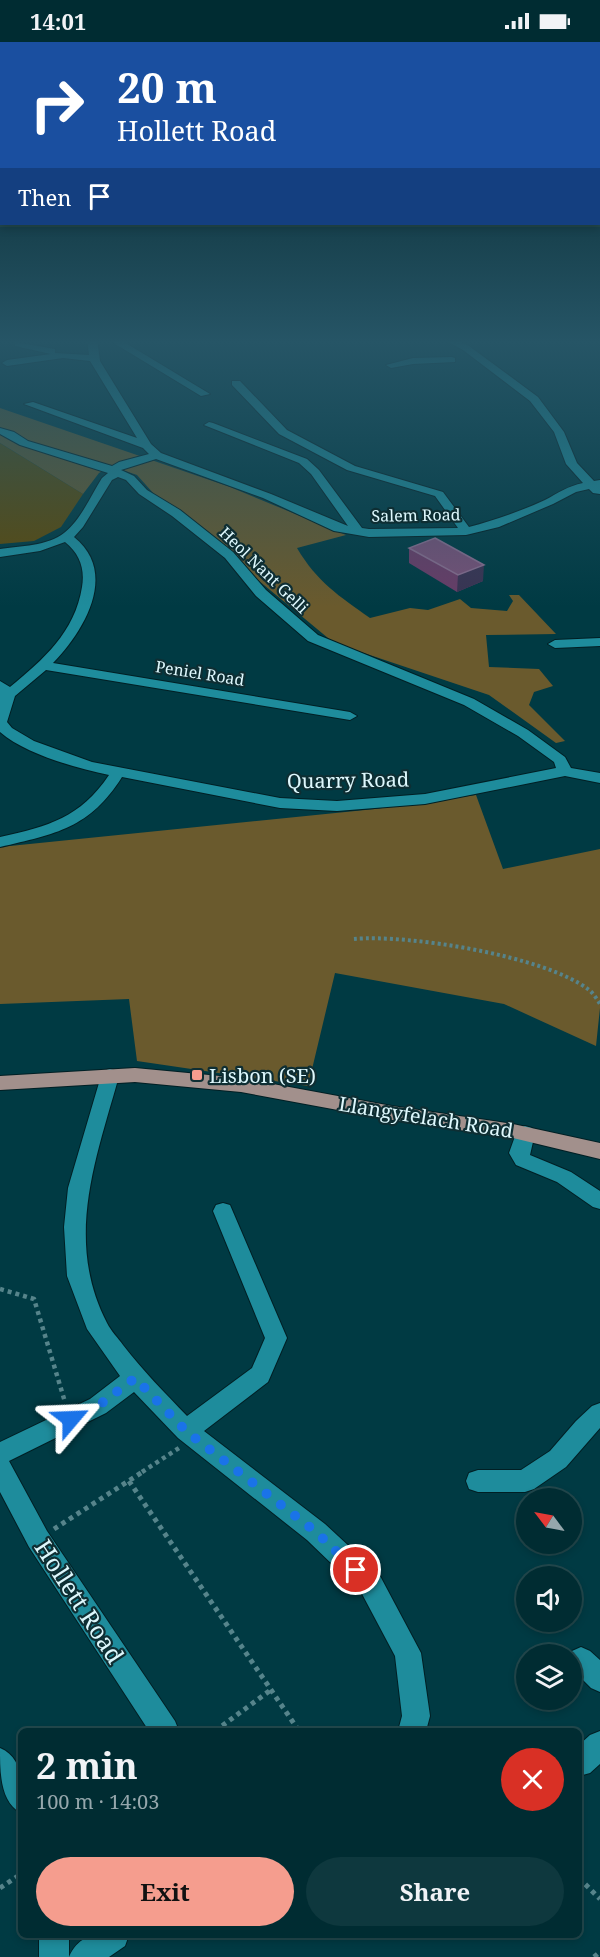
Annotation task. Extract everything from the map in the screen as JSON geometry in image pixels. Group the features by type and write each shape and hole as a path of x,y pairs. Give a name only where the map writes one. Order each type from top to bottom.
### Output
{"main road":[{"name":"Llangyfelach Road","path":"0,1083 135,1076 241,1084 392,1113 525,1133 600,1151"}],"street":[{"name":"Salem Road","path":"101,428 155,454 267,496 323,523 358,531 404,534 466,531 516,516 572,489 594,483"},
{"path":"0,553 40,547 67,537 77,527 108,478 118,468 155,454 139,428"},
{"path":"218,428 303,461 315,472 358,531"},
{"path":"280,428 351,468 440,494 466,531"},
{"path":"556,428 572,464 594,483 600,495"},
{"name":"Heol Nant Gelli","path":"0,431 24,443 118,468 143,492 207,536 229,555 261,593 313,638 434,686 478,707 540,745 560,760 565,771"},
{"path":"0,441 24,443"},
{"path":"0,722 5,689 44,666 81,620 88,596 90,571 85,554 67,537"},
{"path":"555,644 600,642"},
{"name":"Peniel Road","path":"44,666 350,716"},
{"name":"Quarry Road","path":"0,722 7,731 29,744 88,766 280,803 337,806 425,799 565,771 600,778"},
{"path":"0,842 56,826 82,814 97,802 118,772"},
{"path":"110,1076 78,1188 74,1227 78,1276 98,1329 135,1378 190,1434 316,1532 370,1583 408,1653 416,1716 413,1728"},
{"path":"525,1133 519,1153 523,1160 564,1177 600,1201"},
{"path":"190,1434 260,1375 276,1338 223,1211"},
{"path":"0,1454 98,1406 135,1378"},
{"path":"478,1481 525,1481 558,1459 595,1425"},
{"name":"Hollett Road","path":"0,1468 39,1539 163,1728"},
{"path":"582,1662 600,1679"},
{"path":"582,1760 600,1745"},
{"path":"0,1762 18,1794"},
{"path":"54,1938 54,1957"},
{"path":"84,1957 110,1938"}],"path":[{"path":"354,939 386,937 451,945 555,971 577,980 599,998 600,1004"},
{"path":"0,1289 34,1299 71,1419"},
{"path":"39,1539 129,1481 190,1434"},
{"path":"129,1481 297,1728"},
{"path":"219,1728 272,1689"},
{"path":"0,1888 18,1876"},
{"path":"582,1881 600,1899"},
{"path":"594,1957 600,1952"}],"shaded area":[{"path":"0,428 59,428 230,487 346,535 297,548 321,579 370,618 410,608 428,610 460,599 471,608 507,611 513,601 509,595 519,595 556,634 486,635 489,667 539,669 553,686 534,692 529,705 565,741 556,743 489,695 334,643 154,494 137,475 111,466 99,473 83,494 0,443"},
{"path":"0,443 83,494 61,527 34,541 0,544"},
{"path":"476,795 503,869 600,849 600,1008 596,1046 504,1004 335,973 308,1086 137,1061 129,999 0,1004 0,847 375,809"}],"building":[{"path":"435,538 484,565 458,575 409,548"}],"place":[{"name":"Lisbon (SE)","path":"197,1075"}],"route":[{"path":"71,1419 98,1406 135,1378 186,1431 316,1532 356,1570"}]}
